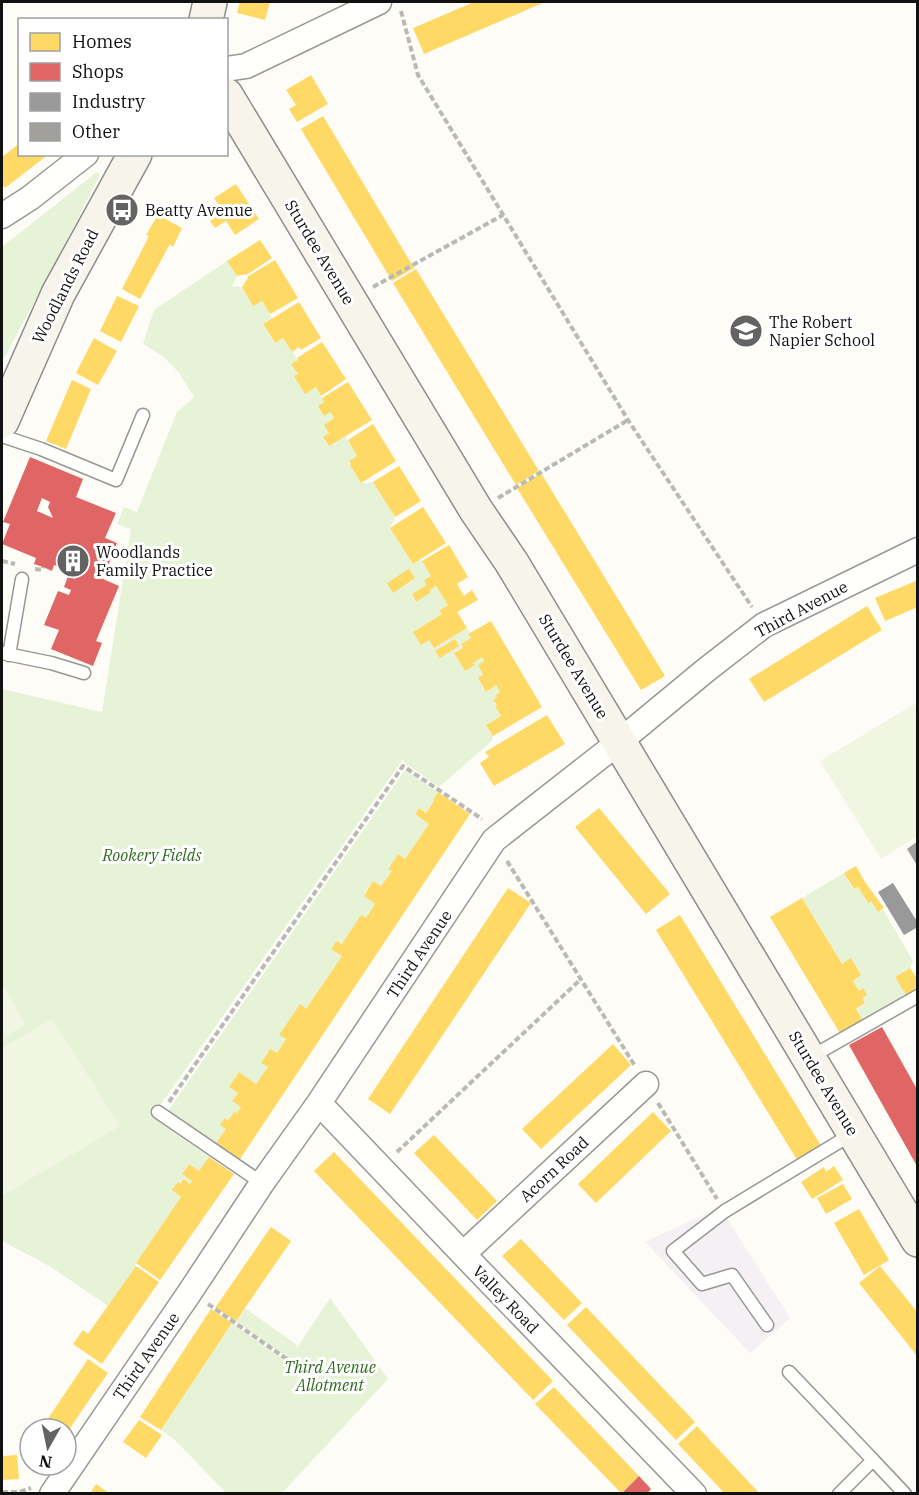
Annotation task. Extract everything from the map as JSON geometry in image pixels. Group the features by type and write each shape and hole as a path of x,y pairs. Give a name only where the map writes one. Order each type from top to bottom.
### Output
{"street":[{"path":"206,18 210,2"},
{"path":"228,69 246,66 380,2"},
{"name":"Sturdee Avenue","path":"228,99 477,510 512,562 917,1238"},
{"path":"2,216 34,195 83,156"},
{"name":"Woodlands Road","path":"2,421 58,294 134,156"},
{"name":"Third Avenue","path":"52,1494 499,837 764,625 918,550"},
{"name":"Acorn Road","path":"463,1254 646,1084"},
{"name":"Valley Road","path":"320,1103 694,1494"}],"lane":[{"path":"2,436 41,449 116,480 143,415"},
{"path":"22,579 5,654 51,663 84,673"},
{"path":"808,1059 918,996"},
{"path":"159,1113 262,1183"},
{"path":"767,1325 732,1275 702,1284 673,1251 724,1211 854,1133"},
{"path":"789,1372 904,1494"},
{"path":"839,1494 873,1460"}],"path":[{"path":"398,2 418,75 628,420 764,625"},
{"path":"349,301 503,215"},
{"path":"477,510 628,420"},
{"path":"2,561 19,564"},
{"path":"159,1113 403,766 499,837 581,979 724,1211"},
{"path":"381,1167 581,979"},
{"path":"190,1292 291,1362"}],"shaded area":[{"path":"718,1208 790,1318 750,1353 645,1242"}],"green space":[{"path":"97,172 100,174 75,225 2,359 2,247"},
{"name":"Rookery Fields","path":"227,261 237,276 232,286 242,287 253,306 262,301 272,318 263,324 274,343 283,338 298,360 292,364 298,374 294,376 316,387 324,402 318,406 324,415 330,412 333,418 324,425 329,433 323,437 328,446 345,436 357,456 349,461 361,483 373,482 395,517 390,528 413,564 421,559 431,576 424,580 426,585 412,594 415,601 431,592 430,590 436,586 448,605 440,611 442,614 414,631 421,644 429,640 434,648 467,628 471,638 461,644 463,648 454,653 465,671 482,657 484,661 478,665 483,675 478,679 485,691 496,685 500,692 493,700 501,716 486,725 493,736 492,741 439,787 406,764 403,759 152,1117 209,1157 199,1171 189,1164 182,1174 192,1181 190,1184 184,1179 181,1197 108,1306 51,1267 2,1241 2,689 102,712 131,529 117,524 124,507 137,512 177,412 194,397 180,374 164,357 143,344 154,310"},
{"path":"914,704 918,710 917,836 881,859 820,761"},
{"path":"405,770 438,792 426,813 419,808 415,814 429,824 405,859 398,854 388,868 392,871 381,886 373,881 364,895 375,904 366,918 361,916 342,944 336,941 331,948 342,956 306,1009 299,1005 280,1035 286,1039 277,1053 270,1049 261,1062 268,1067 256,1084 239,1072 229,1087 238,1093 233,1101 241,1107 228,1121 225,1118 226,1129 216,1143 168,1111"},
{"path":"844,873 853,889 858,887 867,903 871,901 878,912 883,909 913,961 910,968 895,977 906,995 863,1021 856,1009 865,1004 862,998 863,988 859,991 853,981 861,975 851,959 842,964 802,898"},
{"path":"4,987 26,1024 2,1038 2,988"},
{"path":"52,1019 120,1126 2,1196 2,1048"},
{"name":"Third Avenue Allotment","path":"330,1298 388,1379 282,1493 226,1493 175,1440 161,1430 232,1323 287,1362 289,1359 236,1321 245,1308 297,1345 296,1349"}],"building: Homes":[{"path":"240,2 270,2 265,20 237,13"},
{"path":"474,2 545,2 424,54 413,28"},
{"path":"311,75 328,104 297,122 289,109 296,105 286,90"},
{"path":"323,116 414,268 392,281 301,129"},
{"path":"18,145 18,156 46,156 5,188 2,184 2,157"},
{"path":"236,184 259,219 235,235 226,221 215,228 210,221 224,212 214,198"},
{"path":"158,215 182,228 173,247 170,244 140,299 122,289 149,236 146,235"},
{"path":"260,240 272,258 248,274 237,276 227,261"},
{"path":"275,260 298,298 270,314 262,301 253,306 242,287 247,277"},
{"path":"416,269 539,471 516,485 393,283"},
{"path":"117,296 139,306 121,342 100,331"},
{"path":"299,302 321,338 301,350 299,347 292,352 283,338 275,343 263,324"},
{"path":"94,338 117,351 98,385 76,373"},
{"path":"322,342 346,379 321,396 316,387 305,394 294,376 298,374 291,364"},
{"path":"72,380 91,389 66,449 46,441"},
{"path":"348,382 372,420 329,446 323,437 329,433 324,425 334,418 330,412 324,416 318,406 324,402 322,398"},
{"path":"373,424 396,461 361,483 350,465 349,461 357,456 348,440"},
{"path":"399,466 421,501 395,517 373,482"},
{"path":"541,473 665,676 641,690 517,488"},
{"path":"423,507 446,543 413,564 390,528"},
{"path":"449,545 468,577 457,584 464,596 472,590 478,600 457,612 467,628 434,648 429,640 421,645 413,632 442,614 439,611 448,605 436,586 416,602 412,594 426,585 424,580 431,576 422,561"},
{"path":"409,569 415,578 393,593 387,583"},
{"path":"918,580 918,607 885,621 875,598"},
{"path":"867,606 882,630 764,702 749,679"},
{"path":"491,621 542,707 493,736 486,725 501,716 493,700 500,692 496,685 486,692 478,678 483,675 478,665 484,661 482,657 465,671 454,653 463,648 461,644 471,638 468,634"},
{"path":"455,639 459,646 440,658 435,651"},
{"path":"547,715 565,744 494,786 480,763 489,757 485,752"},
{"path":"438,792 470,814 240,1159 216,1143 226,1129 220,1125 225,1118 228,1121 241,1107 232,1101 238,1093 229,1087 239,1072 256,1084 268,1067 261,1063 270,1049 277,1053 286,1039 279,1035 300,1004 306,1009 342,956 331,949 336,941 342,944 361,915 366,918 375,904 364,896 373,881 381,886 392,871 388,869 398,854 405,859 429,824 415,814 419,808 426,813"},
{"path":"599,808 670,894 646,914 575,827"},
{"path":"856,866 884,908 878,912 871,901 868,903 858,887 854,889 844,873"},
{"path":"508,888 531,903 390,1114 368,1099"},
{"path":"802,898 842,964 851,958 861,975 853,981 859,991 863,988 867,995 862,998 865,1003 856,1009 863,1021 841,1035 770,917"},
{"path":"680,915 823,1149 799,1163 656,930"},
{"path":"910,968 918,980 918,987 906,995 895,977"},
{"path":"613,1044 631,1065 541,1149 522,1129"},
{"path":"653,1112 671,1131 596,1203 578,1184"},
{"path":"434,1135 497,1201 477,1220 414,1153"},
{"path":"334,1152 553,1381 533,1400 314,1171"},
{"path":"209,1157 234,1174 160,1280 136,1263 181,1197 172,1190 178,1182 180,1184 184,1179 190,1184 192,1181 182,1174 189,1164 199,1171"},
{"path":"834,1166 843,1180 812,1199 801,1182 824,1167 826,1172"},
{"path":"843,1184 852,1199 826,1214 817,1198"},
{"path":"859,1209 889,1260 864,1275 834,1223"},
{"path":"271,1227 291,1241 236,1321 215,1308"},
{"path":"521,1239 582,1303 564,1320 502,1256"},
{"path":"136,1266 159,1282 102,1364 73,1344 83,1330 88,1334"},
{"path":"880,1266 918,1313 918,1357 859,1283"},
{"path":"586,1307 695,1422 676,1440 567,1325"},
{"path":"211,1309 232,1323 161,1430 140,1417"},
{"path":"88,1359 108,1373 78,1417 49,1417"},
{"path":"554,1387 639,1476 621,1493 535,1404"},
{"path":"139,1420 162,1435 146,1458 123,1442"},
{"path":"697,1426 760,1494 725,1494 678,1444"},
{"path":"17,1455 19,1479 2,1480 2,1456"},
{"path":"96,1484 110,1494 90,1494"}],"building: Shops":[{"name":"Woodlands Family Practice","path":"30,457 83,479 76,497 116,513 105,538 117,543 103,579 119,586 96,641 102,643 93,666 51,649 59,630 44,625 58,591 69,595 71,590 64,587 68,576 75,579 77,574 54,565 52,571 34,564 36,558 2,544 10,524 3,522","holes":["42,498 50,502 48,507 53,518 37,511"]},
{"path":"882,1027 918,1091 918,1168 849,1045"},
{"path":"639,1476 651,1489 647,1494 621,1494"}],"building: Industry":[{"path":"893,883 918,923 918,927 904,935 878,892"}],"building: Other":[{"path":"918,841 918,867 907,849"}],"place":[{"name":"Beatty Avenue","path":"122,210"},
{"name":"The Robert Napier School","path":"746,331"},
{"name":"Woodlands Family Practice","path":"73,561"}]}
